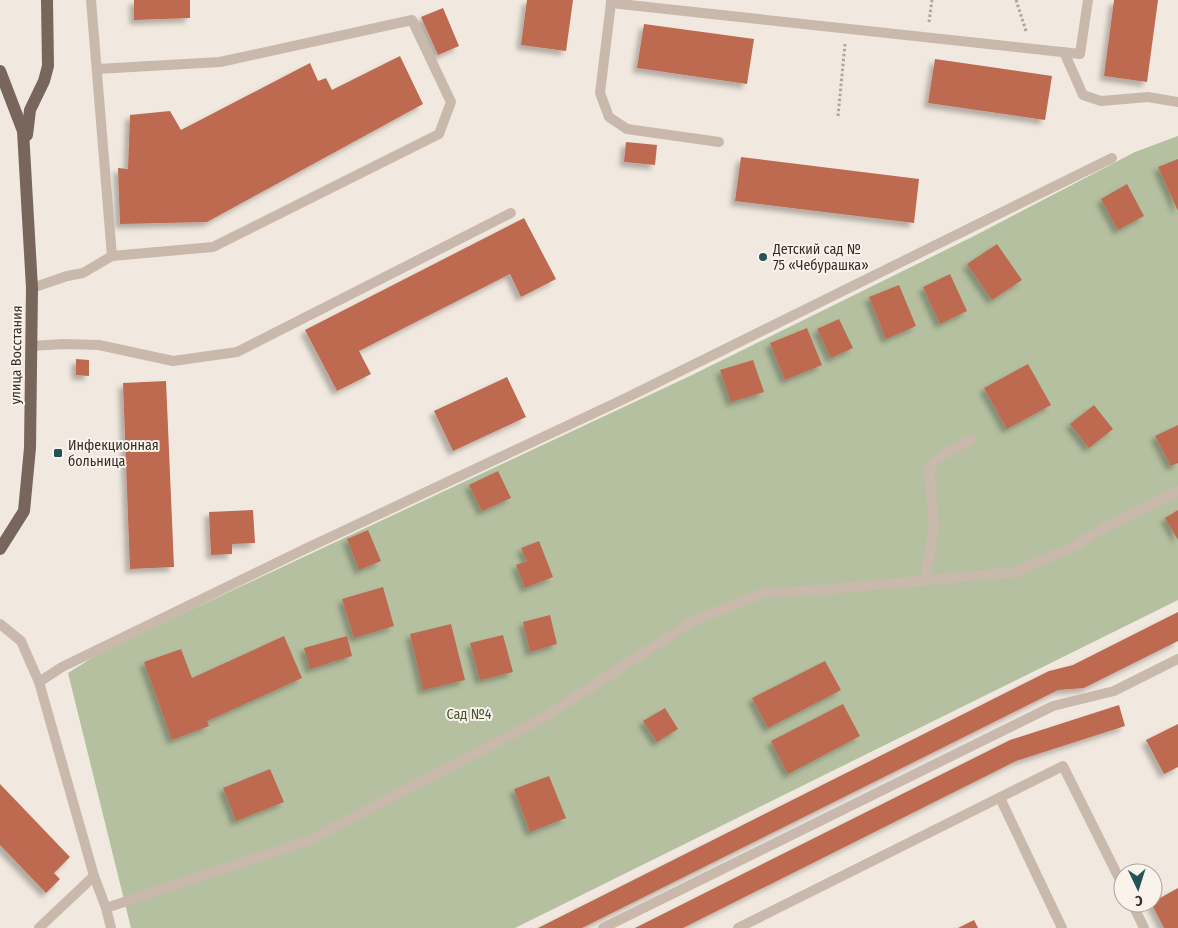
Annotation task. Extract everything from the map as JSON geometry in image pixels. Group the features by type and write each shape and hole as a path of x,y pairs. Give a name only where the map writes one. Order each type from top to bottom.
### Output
{"main road":[{"name":"улица Восстания","path":"25,155 30,110 44,81 48,66 47,0"},
{"name":"улица Восстания","path":"0,71 20,121 25,155 32,288 30,448 24,511 0,549"}],"lane":[{"path":"91,0 112,256"},
{"path":"719,142 627,130 608,117 600,92 611,1 1080,54 1088,0"},
{"path":"32,288 67,276 83,273 112,256 213,247 439,134 451,102 412,20 220,62 97,69"},
{"path":"1064,52 1083,95 1101,101 1148,97 1178,102"},
{"path":"40,682 62,667 305,549 624,399 1112,158"},
{"path":"31,346 64,344 99,345 173,361 237,352 511,213"},
{"path":"925,580 934,528 929,468 938,458 972,439"},
{"path":"106,908 308,842 543,718 693,621 764,593 821,590 1015,572 1072,548 1106,527 1178,491"},
{"path":"0,624 22,641 40,682 94,876 111,928"},
{"path":"603,928 1053,706 1114,691 1178,659"},
{"path":"738,928 1063,766 1113,866"},
{"path":"1000,798 1062,928"},
{"path":"40,928 94,876"},
{"path":"1137,913 1144,928"}],"path":[{"path":"1016,0 1032,48"},
{"path":"927,37 930,1"},
{"path":"838,116 847,28"}],"green space":[{"name":"Сад №4","path":"1178,136 1178,600 515,928 131,928 68,673 103,651 690,376 976,235 1135,152"}],"building":[{"path":"134,0 190,0 190,18 134,20"},
{"path":"527,0 573,0 566,51 521,45"},
{"path":"1114,0 1158,0 1147,82 1104,76"},
{"path":"443,8 459,46 438,55 421,17"},
{"path":"644,24 754,39 747,84 637,68"},
{"path":"400,56 423,104 207,222 120,224 118,168 128,169 130,115 170,111 181,130 310,63 318,81 326,78 332,90"},
{"path":"935,59 1052,76 1045,120 928,103"},
{"path":"626,142 657,145 655,165 624,162"},
{"path":"741,157 919,179 914,223 735,201"},
{"path":"1178,159 1178,211 1158,167"},
{"path":"1127,184 1144,216 1118,230 1101,199"},
{"path":"524,218 556,279 521,297 510,274 359,351 371,374 337,391 305,330"},
{"path":"997,244 1022,280 992,300 967,264"},
{"path":"950,274 967,311 940,324 923,287"},
{"path":"899,285 916,326 886,339 869,297"},
{"path":"839,319 853,348 831,358 817,329"},
{"path":"807,328 822,365 785,380 770,343"},
{"path":"76,359 89,360 89,376 76,375"},
{"path":"753,360 764,392 731,402 720,370"},
{"path":"1028,364 1051,405 1007,429 984,388"},
{"path":"507,377 526,417 453,451 434,411"},
{"path":"166,381 174,567 130,569 123,383"},
{"path":"1094,405 1113,429 1089,448 1070,424"},
{"path":"1178,425 1178,463 1171,466 1155,436"},
{"path":"498,471 511,498 482,511 469,485"},
{"path":"253,510 255,543 232,544 232,554 211,555 209,512"},
{"path":"1178,510 1178,540 1165,518"},
{"path":"368,530 381,561 359,570 347,539"},
{"path":"539,541 553,577 525,588 516,565 527,561 521,548"},
{"path":"383,587 394,626 354,638 342,599"},
{"path":"1178,612 1178,641 1084,688 1058,690 582,928 538,928 1049,671 1073,665"},
{"path":"550,615 557,644 530,652 523,622"},
{"path":"451,624 465,680 423,690 410,634"},
{"path":"503,635 513,672 480,680 470,643"},
{"path":"284,636 302,678 207,721 209,726 172,740 144,662 181,649 192,678"},
{"path":"347,636 352,656 310,669 304,648"},
{"path":"825,661 841,690 768,728 752,698"},
{"path":"843,704 860,736 788,774 771,741"},
{"path":"1119,705 1125,726 1016,761 683,928 635,928 1010,740"},
{"path":"665,708 678,729 657,742 643,721"},
{"path":"1178,724 1178,767 1164,774 1146,740"},
{"path":"270,769 284,802 236,821 223,788"},
{"path":"549,776 566,818 530,832 514,789"},
{"path":"0,784 70,857 54,873 60,879 46,893 0,845"},
{"path":"1178,888 1178,928 1164,928 1156,913 1163,913 1163,896"},
{"path":"974,920 978,928 958,928"}],"place":[{"name":"Детский сад № 75 «Чебурашка»","path":"763,257"},
{"name":"Инфекционная больница","path":"58,453"}]}
